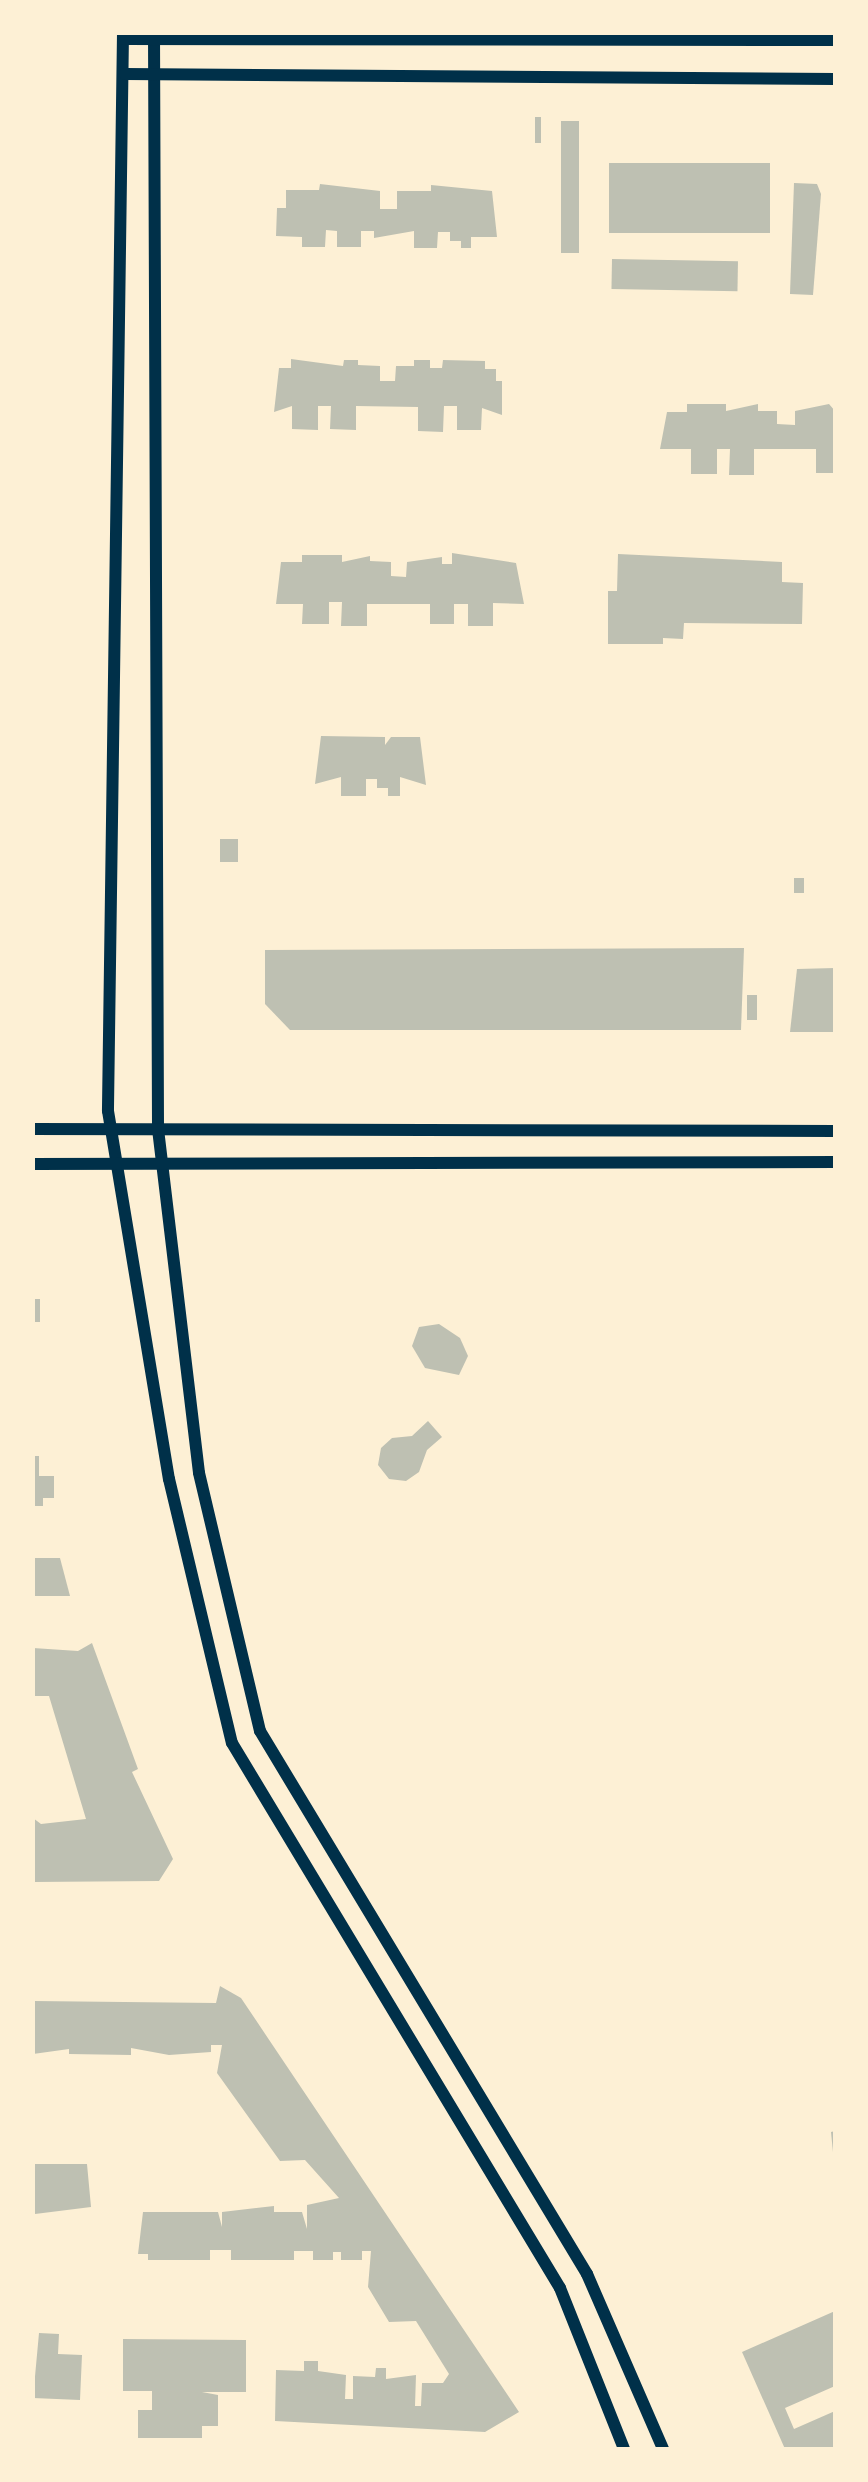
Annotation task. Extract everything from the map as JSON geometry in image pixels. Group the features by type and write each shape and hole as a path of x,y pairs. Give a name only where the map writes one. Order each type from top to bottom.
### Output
{"street":[{"path":"624,2449 560,2288 232,1743 169,1479 110,1129 125,74 123,36 835,40"},
{"path":"154,36 158,1129 199,1473 260,1731 587,2274 663,2449"},
{"path":"125,74 835,79"},
{"path":"33,1129 835,1131"},
{"path":"33,1164 835,1162"}],"building":[{"path":"535,117 541,117 541,143 535,143"},
{"path":"561,121 579,121 579,253 561,253"},
{"path":"609,163 770,163 770,233 609,233"},
{"path":"794,183 817,184 821,194 813,295 790,294"},
{"path":"320,184 380,191 380,209 397,209 397,191 431,191 431,185 492,191 497,237 471,237 471,248 461,248 461,241 450,241 450,232 438,232 437,248 414,248 414,231 374,238 374,231 361,231 361,247 337,247 337,231 326,230 325,247 302,247 302,237 276,236 277,208 286,208 286,190 319,190"},
{"path":"612,259 738,261 737,291 611,289"},
{"path":"291,359 343,366 344,360 358,360 358,365 380,366 380,381 395,381 396,366 414,366 414,360 430,360 430,368 442,368 443,360 485,361 485,369 496,369 496,381 502,381 502,415 482,408 481,430 457,430 457,406 444,406 443,432 418,431 418,407 356,406 356,430 330,429 331,406 318,406 318,430 292,429 292,406 274,412 279,368 291,368"},
{"path":"687,404 726,404 726,411 758,404 758,411 777,411 777,424 795,425 795,411 829,404 835,411 835,473 816,473 816,449 754,449 754,475 729,475 730,449 717,449 717,474 691,474 691,449 660,449 667,412 687,412"},
{"path":"452,553 516,563 524,604 493,603 493,626 468,626 468,604 454,604 454,624 430,624 430,604 367,604 367,626 341,626 342,602 329,602 329,624 302,624 303,604 276,604 281,562 302,562 302,555 342,555 342,562 370,556 370,561 391,562 391,576 406,577 407,562 442,557 442,564 452,564"},
{"path":"618,554 782,562 782,582 803,583 802,624 684,623 683,639 663,638 663,644 608,644 608,591 617,591"},
{"path":"321,736 385,737 385,745 391,737 420,737 426,785 400,777 400,796 388,796 388,788 377,788 377,779 366,779 366,796 341,796 341,777 315,784"},
{"path":"220,839 238,839 238,862 220,862"},
{"path":"794,878 804,878 804,893 794,893"},
{"path":"744,948 741,1030 290,1030 265,1004 265,950"},
{"path":"835,968 835,1032 790,1032 797,969"},
{"path":"747,995 757,995 757,1020 747,1020"},
{"path":"33,1299 40,1299 40,1322 33,1322"},
{"path":"439,1324 460,1338 468,1356 459,1375 425,1368 412,1346 419,1327"},
{"path":"428,1421 442,1437 427,1450 419,1472 406,1481 389,1479 378,1465 381,1448 392,1438 412,1436"},
{"path":"33,1456 39,1456 39,1476 54,1476 54,1498 43,1498 43,1506 33,1506"},
{"path":"33,1558 60,1558 70,1596 33,1596"},
{"path":"92,1643 138,1769 132,1772 173,1859 159,1881 33,1882 33,1818 41,1824 86,1819 49,1696 33,1696 33,1648 78,1651"},
{"path":"220,1986 241,1998 519,2412 485,2432 275,2421 276,2370 304,2371 304,2361 318,2361 318,2371 346,2375 345,2399 353,2399 353,2376 375,2377 376,2368 386,2368 386,2379 416,2375 415,2406 421,2406 422,2383 443,2383 449,2374 416,2321 389,2322 368,2287 371,2251 362,2251 362,2260 341,2260 341,2252 333,2252 333,2260 313,2260 313,2251 294,2251 294,2260 231,2260 231,2250 210,2250 210,2260 148,2260 148,2254 138,2254 143,2212 218,2212 222,2227 222,2212 274,2206 274,2212 302,2212 307,2229 307,2205 339,2198 305,2160 280,2161 217,2073 222,2045 211,2045 211,2052 169,2055 131,2048 131,2055 69,2054 69,2049 33,2054 33,2001 216,2003"},
{"path":"835,2131 835,2152 833,2152 831,2132"},
{"path":"33,2164 87,2164 91,2207 35,2214"},
{"path":"835,2311 835,2386 785,2408 794,2429 835,2411 835,2449 785,2449 742,2352"},
{"path":"39,2333 59,2334 58,2354 82,2355 80,2400 33,2398"},
{"path":"123,2339 246,2340 246,2392 202,2392 218,2395 218,2426 202,2426 202,2438 138,2438 138,2410 152,2410 152,2391 123,2391"}]}
